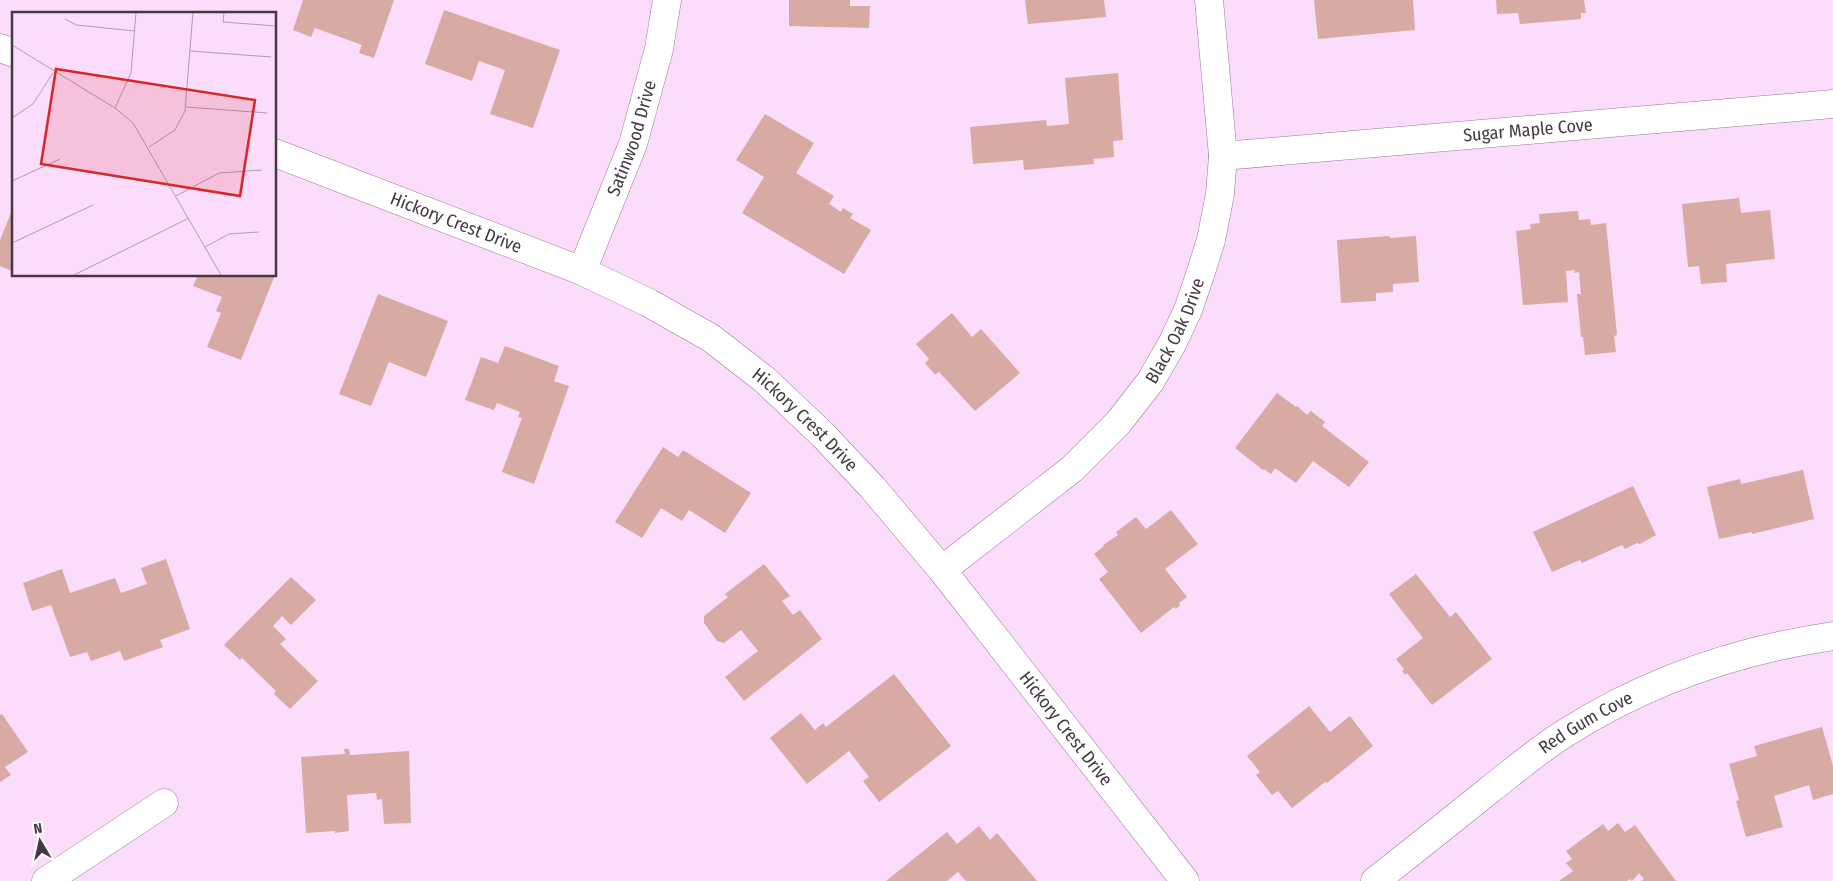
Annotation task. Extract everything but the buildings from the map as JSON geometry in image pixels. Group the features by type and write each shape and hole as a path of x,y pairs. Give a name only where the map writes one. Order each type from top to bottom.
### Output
{"street":[{"name":"Satinwood Drive","path":"582,271 633,144 658,49 667,0"},
{"name":"Black Oak Drive","path":"942,570 1072,469 1118,423 1150,382 1172,344 1188,310 1211,240 1220,194 1223,156 1209,0"},
{"path":"0,48 12,52"},
{"name":"Sugar Maple Cove","path":"1223,156 1833,104"},
{"name":"Hickory Crest Drive","path":"276,153 582,271 649,303 711,338 765,380 823,435 872,488 942,570 1185,881"},
{"name":"Red Gum Cove","path":"1375,881 1519,767 1566,733 1612,706 1658,683 1717,662 1774,647 1833,636"},
{"path":"46,881 164,803"}]}
